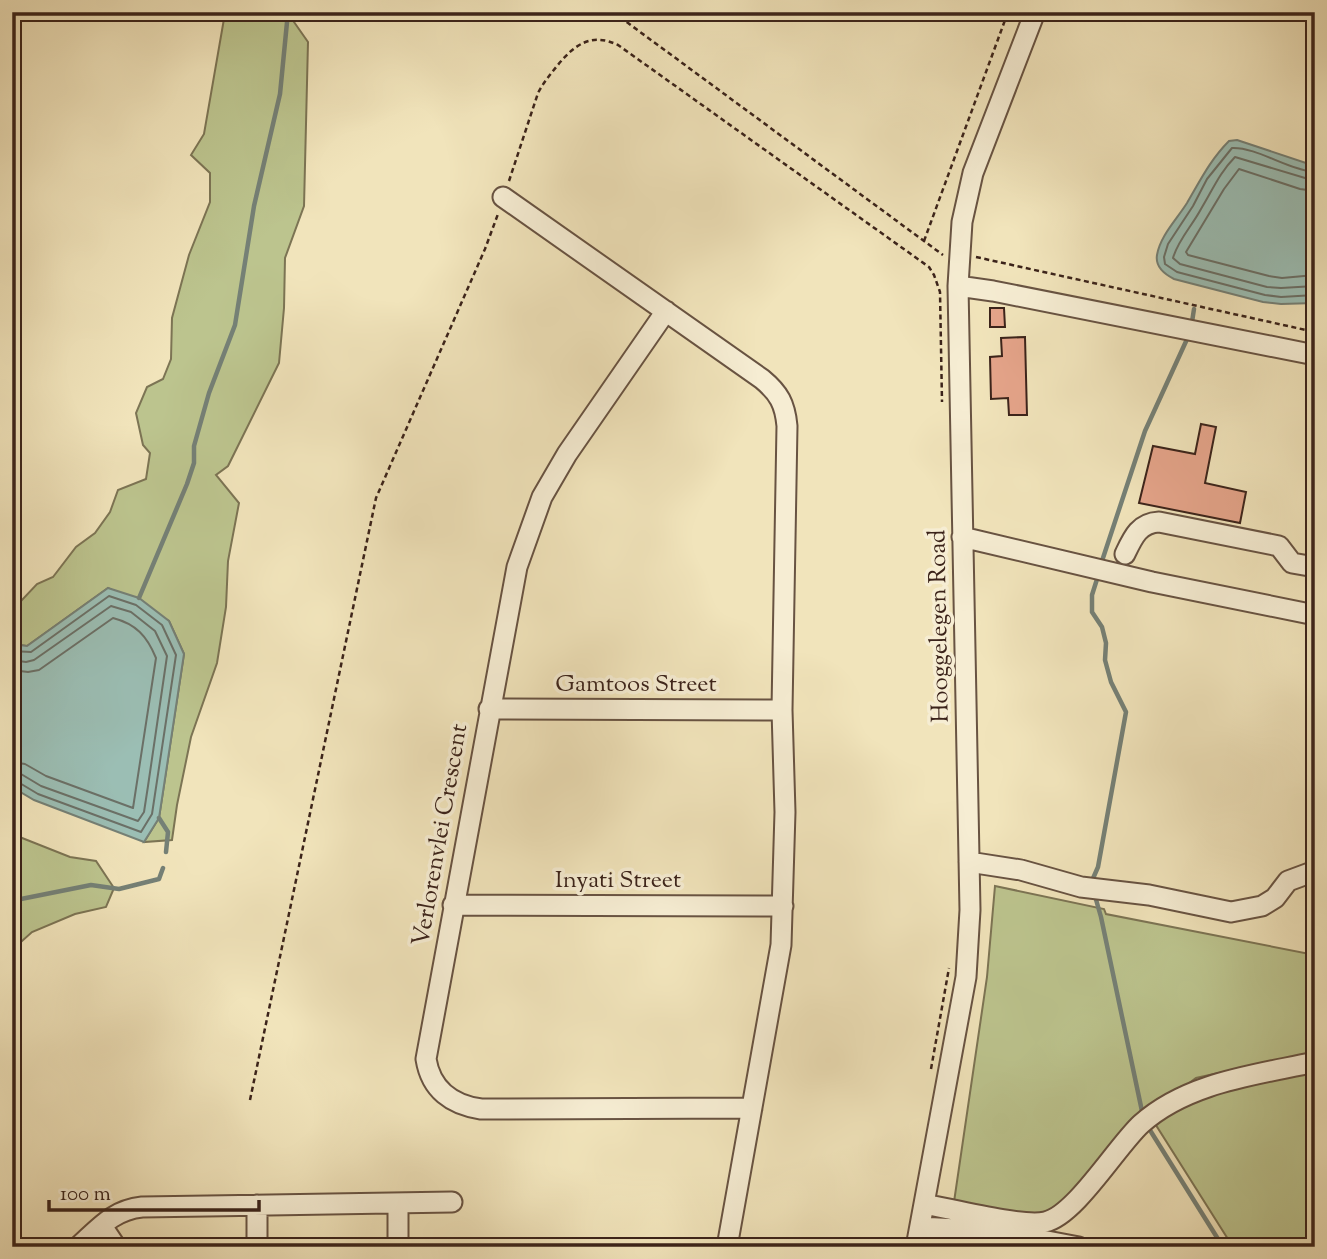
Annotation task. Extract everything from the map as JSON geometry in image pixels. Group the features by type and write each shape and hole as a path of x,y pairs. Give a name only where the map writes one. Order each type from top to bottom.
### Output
{"street":[{"name":"Hooggelegen Road","path":"918,1237 966,977 970,910 958,268 962,222 973,173 1035,12"},
{"path":"503,197 762,379 776,391 785,409 783,906 776,979 727,1247"},
{"path":"958,268 1315,355"},
{"name":"Verlorenvlei Crescent","path":"666,311 567,454 542,498 517,567 426,1059 433,1082 449,1098 468,1107 481,1109 752,1108"},
{"path":"1125,554 1138,530 1159,522 1279,546 1292,563 1315,568"},
{"path":"962,537 1152,582 1315,615"},
{"name":"Gamtoos Street","path":"489,709 782,710"},
{"path":"969,862 1021,870 1081,887 1149,895 1231,912 1262,906 1275,898 1288,881 1315,871"},
{"name":"Inyati Street","path":"453,905 783,906"},
{"path":"924,1204 1033,1223 1054,1219 1091,1184 1147,1121 1205,1087 1315,1062"},
{"path":"78,1247 113,1216 126,1209 452,1202"},
{"path":"398,1203 398,1247"},
{"path":"257,1205 257,1247"},
{"path":"102,1226 116,1247"},
{"path":"918,1237 993,1231 1079,1247"}],"path":[{"path":"613,12 958,268 1315,332"},
{"path":"925,241 1008,12"},
{"path":"250,1100 376,498 485,249 538,93 544,81 576,45 592,39 609,41 929,267 940,292 942,403"},
{"path":"931,1069 950,959"}],"green space":[{"path":"287,12 308,42 304,206 285,258 279,363 228,466 216,475 239,503 228,561 226,607 217,663 191,737 172,840 144,842 159,818 184,654 169,621 108,588 27,646 12,644 12,618 20,602 37,584 53,577 76,547 95,533 110,512 118,490 146,479 150,453 143,445 136,413 147,387 163,379 171,359 172,318 189,255 210,202 210,173 191,155 204,134 225,13"},
{"path":"12,834 70,857 96,861 114,888 106,907 75,914 32,932 12,950"},
{"path":"995,886 1104,909 1106,914 1315,955 1315,1052 1196,1078 1147,1115 1064,1204 1033,1217 954,1202 987,977"},
{"path":"1315,1067 1315,1247 1233,1247 1154,1122 1197,1096"}],"water":[{"path":"1237,140 1315,166 1315,303 1263,302 1174,279 1159,267 1157,255 1165,234 1216,156 1229,141"},
{"path":"108,588 139,598 169,621 184,654 159,818 144,842 34,800 12,787 12,644 27,646"}],"building":[{"path":"990,308 1004,308 1005,327 990,327"},
{"path":"1025,337 1027,415 1009,415 1008,398 991,399 990,357 1002,356 1001,338"},
{"path":"1201,424 1216,427 1205,483 1246,492 1240,523 1139,503 1153,446 1195,454"}],"waterway":[{"path":"139,598 187,484 194,463 194,446 209,393 235,325 254,206 280,94 288,12"},
{"path":"1192,322 1194,309"},
{"path":"1101,564 1145,431 1188,337"},
{"path":"1091,883 1098,867 1126,712 1111,682 1105,660 1106,643 1102,627 1092,612 1092,595 1098,576"},
{"path":"159,818 168,832 166,852"},
{"path":"12,905 16,900 91,885 119,889 159,879 163,868"},
{"path":"1095,896 1143,1116"},
{"path":"1148,1127 1223,1247"}]}
